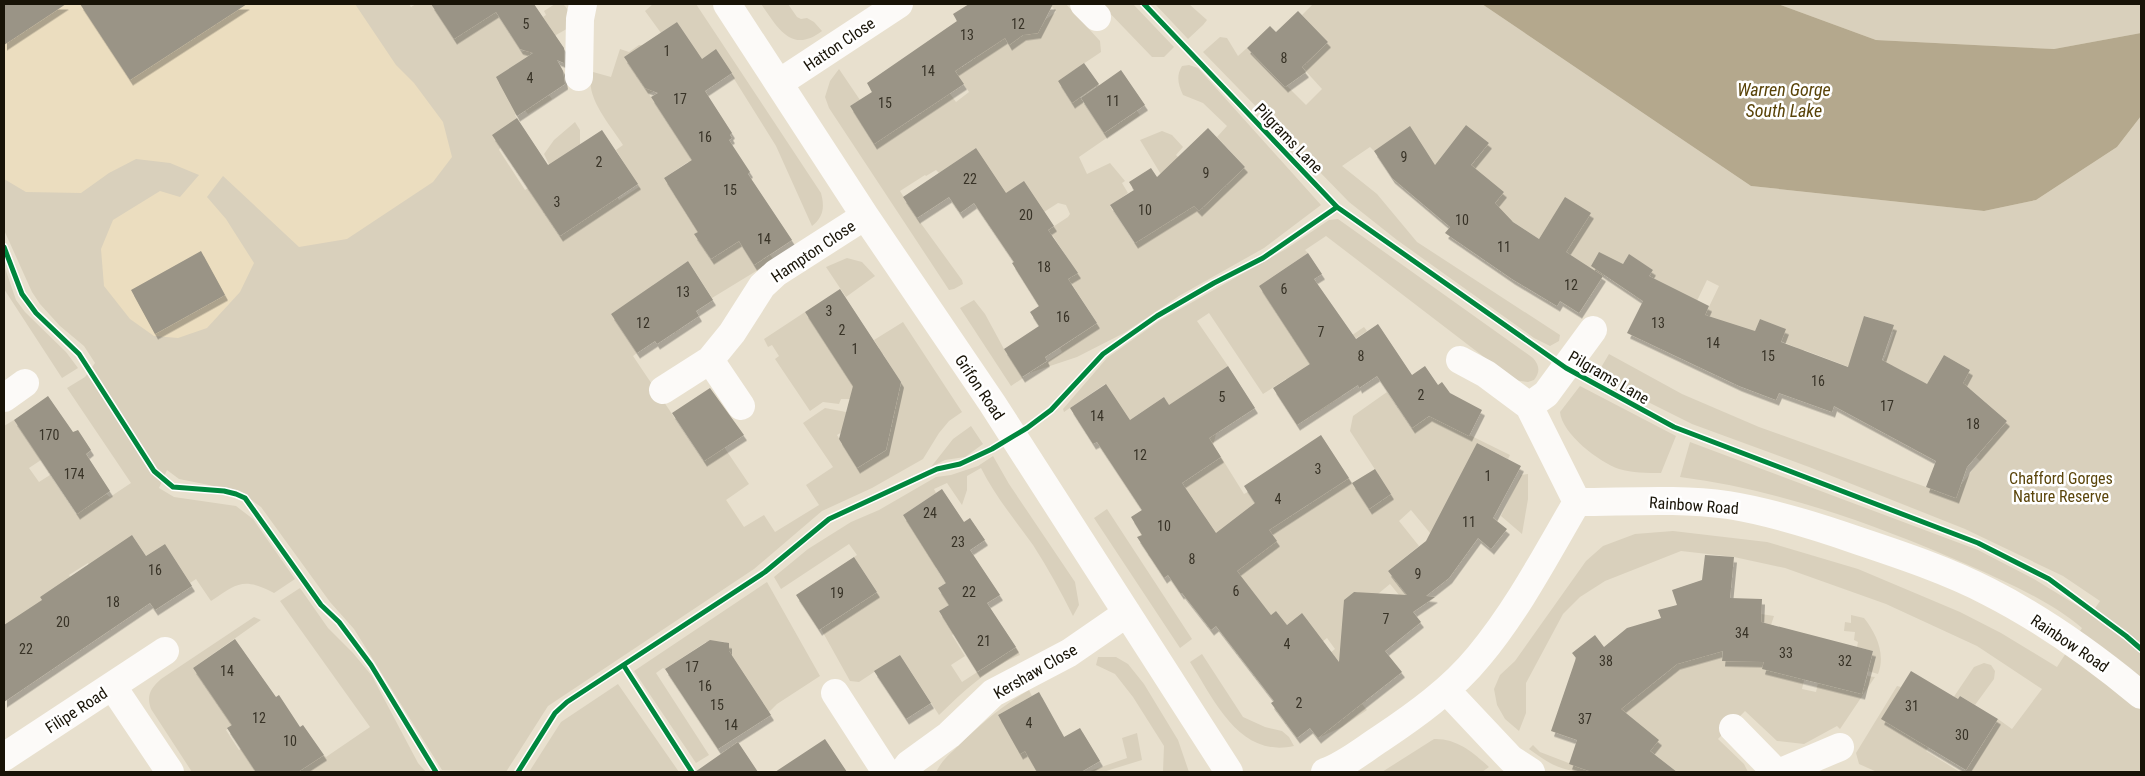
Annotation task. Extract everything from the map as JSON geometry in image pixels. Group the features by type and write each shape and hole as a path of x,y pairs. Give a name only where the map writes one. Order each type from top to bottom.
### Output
{"street":[{"path":"579,77 580,19 583,4"},
{"name":"Grifon Road","path":"726,4 865,216 992,403 1229,772"},
{"name":"Hatton Close","path":"779,83 898,4"},
{"name":"Hampton Close","path":"663,390 710,360 732,333 762,286 776,273 865,216"},
{"path":"1529,406 1546,394 1593,330"},
{"path":"710,360 741,406"},
{"path":"1325,772 1346,761 1416,714 1446,690 1478,657 1513,612 1577,502 1529,406 1486,374 1460,360"},
{"name":"Rainbow Road","path":"1577,502 1666,501 1728,505 1788,518 1863,542 1988,591 2055,630 2105,665 2141,696"},
{"name":"Kershaw Close","path":"903,772 909,764 949,735 993,693 1069,653 1127,613"},
{"path":"113,687 165,652"},
{"name":"Filipe Road","path":"4,757 113,687 170,772"},
{"path":"1446,690 1511,758 1530,772"},
{"path":"836,693 886,772"},
{"path":"1733,728 1776,772"},
{"path":"1781,772 1840,747"}],"shaded area":[{"path":"4,4 404,4 756,546 263,481 4,210"}],"green space":[{"path":"355,4 409,4 411,7 416,4 447,4 456,18 445,25 454,39 495,11 522,52 552,31 543,17 546,15 544,11 555,4 563,4 570,14 572,26 556,35 555,41 546,44 500,75 516,83 532,106 549,95 552,99 528,114 524,109 515,115 517,118 499,150 525,190 528,188 560,236 577,224 544,154 554,140 575,122 580,130 580,153 619,200 639,187 616,150 623,145 594,100 591,90 593,72 611,77 620,49 629,52 639,45 697,53 677,22 661,33 645,11 653,4 696,4 821,193 823,203 821,216 812,226 776,146 716,50 649,94 694,163 688,162 664,178 674,194 698,177 724,217 695,234 711,259 739,241 754,265 770,255 774,260 712,298 688,261 653,285 682,327 675,333 647,290 611,314 637,353 633,356 703,460 724,447 749,484 726,500 744,527 764,515 775,532 819,505 806,485 833,467 803,423 825,408 846,412 852,426 837,435 857,468 886,450 901,383 883,354 860,390 850,399 841,399 839,404 823,402 810,411 775,359 779,356 772,345 768,347 764,339 805,312 844,371 879,348 874,340 903,322 962,412 949,421 939,433 923,459 872,488 822,511 754,569 548,706 506,772 442,770 354,629 330,602 261,507 239,491 179,479 167,470 159,488 174,497 236,506 253,519 295,579 274,593 255,585 241,584 211,601 196,579 190,583 165,544 146,556 132,535 97,577 88,563 69,575 101,624 62,583 40,597 46,606 12,635 4,625 4,426 14,420 41,460 29,468 39,482 50,475 76,514 106,494 110,497 131,483 67,388 85,377 95,363 84,346 60,326 32,292 4,230 4,179 26,192 81,193 109,173 136,159 170,163 199,175 180,197 160,191 113,220 101,249 104,286 130,319 154,336 178,338 207,328 240,292 254,263 226,219 207,197 223,176 299,247 347,239 433,182 452,157 443,122 414,83 396,65"},
{"path":"761,4 788,4 797,17 801,19 807,18 814,22 822,31 811,38 793,39 779,29"},
{"path":"982,4 1009,44 1029,31 1038,32 1042,22 1056,12 1050,4 1066,4 1100,41 1101,52 1058,81 1072,103 1080,97 1104,133 1137,111 1140,115 1079,157 1087,174 1110,163 1125,181 1122,183 1128,193 1110,206 1134,243 1181,214 1165,181 1140,140 1162,131 1172,135 1183,147 1176,155 1184,163 1168,179 1199,211 1245,167 1217,137 1227,126 1203,103 1183,95 1178,80 1182,66 1189,65 1198,68 1321,205 1264,248 1179,296 1124,333 1077,357 1029,373 1062,352 1060,348 1097,323 1071,283 1038,304 1036,301 1077,273 1053,236 1020,258 1015,252 1068,217 1070,214 1066,205 1058,203 1044,212 983,209 976,148 939,173 936,170 925,175 900,191 962,280 963,284 949,290 829,108 825,97 830,81 839,69 860,100 850,106 874,143 921,113 897,77 946,88 956,102 969,92 936,42 942,38 962,67 998,42"},
{"path":"1101,4 1133,4 1174,47 1164,57 1152,57"},
{"path":"1155,4 1189,4 1207,20 1188,39"},
{"name":"Chafford Gorges Nature Reserve","path":"1313,4 1482,4 1751,186 1984,211 2036,200 2117,147 2141,116 2141,772 1965,772 1998,719 2012,729 2042,689 1977,646 1886,604 1785,568 1734,557 1681,551 1605,581 1580,597 1563,614 1526,683 1526,713 1519,731 1505,719 1497,705 1494,689 1500,675 1515,661 1586,561 1603,546 1635,534 1673,531 1767,542 1858,569 1960,612 2001,633 2057,667 2082,628 2056,609 2027,592 1897,535 1826,510 1754,490 1680,477 1690,442 1978,550 2034,579 2091,614 2100,601 2063,576 1965,529 1809,467 1692,424 1596,376 1609,354 1682,394 1759,427 1926,487 1960,486 1980,461 1976,457 2007,421 1970,389 1954,398 1970,370 1944,355 1920,396 1910,375 1893,366 1886,369 1864,394 1886,356 1894,332 1892,331 1893,325 1865,316 1849,367 1804,350 1787,395 1779,393 1797,348 1781,341 1785,329 1760,319 1755,331 1742,333 1702,314 1706,313 1719,286 1707,280 1694,307 1643,301 1635,296 1653,270 1629,255 1612,280 1565,252 1565,198 1539,239 1498,212 1493,206 1504,192 1490,181 1478,195 1460,180 1489,143 1466,125 1435,165 1410,127 1374,151 1370,147 1342,166 1377,194 1417,242 1560,335 1559,341 1550,346 1534,338 1397,240 1349,202 1203,52 1220,37 1227,38 1238,56 1247,48 1284,86 1286,85 1306,105 1322,89 1302,67 1328,42 1302,15"},
{"path":"1778,4 2141,4 2141,33 2054,49 1876,40"},
{"path":"1338,219 1533,358 1538,369 1534,380 1528,382 1514,380 1326,236 1305,250 1308,253 1259,286 1311,363 1364,327 1367,331 1320,362 1342,396 1318,412 1307,409 1286,379 1263,394 1209,313 1197,321 1228,366 1192,390 1219,431 1216,434 1213,446 1171,409 1164,397 1130,420 1105,384 1064,412 1063,409 1107,358 1159,321 1286,249 1329,220"},
{"path":"847,258 862,262 875,276 846,297 826,267"},
{"path":"4,265 16,300 25,312 66,352 78,368 62,378 4,289"},
{"path":"974,300 985,314 1004,349 1023,378 1011,386 960,308"},
{"path":"1580,386 1676,436 1661,473 1634,472 1619,469 1592,454 1574,438 1562,420 1560,412"},
{"path":"1387,392 1412,428 1454,399 1443,422 1510,455 1508,459 1477,443 1451,552 1430,533 1411,510 1399,521 1419,546 1388,571 1417,607 1412,611 1390,584 1367,603 1358,592 1354,592 1344,600 1354,685 1366,701 1362,704 1367,710 1342,727 1318,738 1276,696 1335,649 1327,638 1287,670 1302,613 1287,625 1276,611 1271,615 1239,575 1196,603 1251,560 1153,560 1148,555 1205,517 1193,499 1178,509 1167,493 1221,457 1244,494 1248,492 1271,528 1308,505 1282,464 1313,501 1349,478 1369,509 1391,494 1350,431 1353,416"},
{"path":"971,426 983,444 965,457 945,460 931,467 953,439"},
{"path":"993,456 1009,484 1075,582 1079,605 1073,616 1039,554 999,498 981,468 967,476 967,490 962,505 947,483 934,489 936,493 903,515 925,548 943,563 936,568 944,581 972,566 938,588 949,605 939,611 947,624 991,610 952,635 965,656 951,665 962,682 1016,647 1020,655 987,673 939,715 900,655 859,682 850,681 821,629 877,592 854,557 857,555 849,544 781,589 774,577 808,549 851,522 879,510 936,477 951,475 978,466"},
{"path":"1528,474 1528,499 1522,534 1501,516 1521,475"},
{"path":"1107,509 1192,639 1180,648 1094,518"},
{"path":"767,582 820,676 777,704 759,722 729,659 729,648 725,642 716,641 709,646 706,642 665,669 663,668 656,673 709,755 696,763 634,671"},
{"path":"300,588 328,628 353,653 372,676 418,763 426,772 298,772 324,755 326,757 370,727 280,601"},
{"path":"1761,614 1774,616 1771,625 1774,625 1763,669 1799,678 1810,636 1814,637 1802,689 1816,692 1818,683 1859,693 1862,684 1865,684 1867,676 1875,677 1840,729 1837,726 1804,744 1777,741 1745,711 1718,739 1744,764 1748,772 1677,772 1650,751 1646,730 1612,772 1597,772 1620,708 1665,674 1663,668 1724,622 1722,661"},
{"path":"1851,615 1864,618 1876,637 1881,659 1878,674 1868,671 1873,651 1857,647 1858,642 1854,640 1855,632 1844,631 1845,622 1851,623"},
{"path":"254,617 261,620 193,668 233,725 226,730 239,750 285,721 254,769 256,772 192,772 151,709 150,692 161,679"},
{"path":"1202,654 1243,717 1265,727 1282,731 1289,737 1294,746 1275,747 1258,743 1244,735 1231,723 1219,709 1190,662"},
{"path":"1098,657 1116,657 1128,664 1144,684 1178,740 1189,772 1163,772 1164,746 1133,697 1115,674 1096,665"},
{"path":"1984,663 1991,665 1995,671 1994,679 1975,705 1960,696 1926,751 1960,772 1877,772 1859,764 1856,753 1897,686 1901,687 1882,719 1915,739 1953,698 1974,667"},
{"path":"618,684 679,772 529,772 561,722"},
{"path":"1029,690 1032,696 998,715 1020,753 1061,731 1064,737 1035,767 1037,772 936,772 946,758 975,730"},
{"path":"1137,733 1142,760 1103,772 1087,772 1127,758 1122,738"},
{"path":"1434,739 1457,743 1477,756 1489,767 1482,772 1382,772"},
{"path":"1533,745 1540,752 1592,772 1573,771 1551,764 1529,749"}],"water":[{"name":"Warren Gorge South Lake","path":"1482,4 1778,4 1876,40 2054,49 2141,33 2141,116 2117,147 2036,200 1984,211 1751,186"}],"building":[{"path":"4,4 66,4 4,45"},
{"path":"80,4 247,4 130,80"},
{"path":"431,4 534,4 564,48 564,63 557,60 563,71 565,84 517,116 496,77 533,53 520,49 496,12 454,39"},
{"path":"969,4 1053,4 1038,33 1023,35 1009,45 1005,38 955,71 964,84 874,144 850,106 872,92 867,83 957,21 953,14"},
{"path":"1298,11 1328,42 1302,67 1306,72 1285,87 1247,48 1270,26 1276,32"},
{"path":"677,22 702,59 716,49 732,73 705,91 732,133 730,135 732,138 729,140 750,172 748,174 792,240 754,265 739,241 711,259 694,234 698,232 664,178 692,160 651,97 658,93 645,88 624,57"},
{"path":"1084,63 1099,84 1072,103 1058,81"},
{"path":"1121,70 1145,105 1104,133 1081,98"},
{"path":"517,118 548,165 602,130 638,184 560,236 492,135"},
{"path":"1466,125 1489,143 1471,165 1504,192 1495,203 1513,222 1539,239 1565,197 1591,213 1566,252 1603,276 1579,313 1560,301 1557,306 1512,279 1445,233 1450,227 1392,178 1374,151 1410,126 1435,165"},
{"path":"1208,128 1245,167 1199,211 1194,206 1135,243 1110,205 1134,190 1129,182 1151,168 1157,177"},
{"path":"976,148 1006,193 1024,181 1054,226 1048,230 1078,273 1068,279 1097,323 1045,357 1047,361 1022,377 1004,349 1039,326 1030,312 1039,306 1012,263 1014,262 974,203 960,213 949,197 917,218 903,197"},
{"path":"201,251 225,295 155,334 131,290"},
{"path":"1599,252 1623,264 1629,254 1653,270 1649,276 1709,306 1705,315 1755,331 1760,319 1786,329 1781,342 1848,367 1864,316 1894,325 1882,360 1927,384 1944,355 1970,370 1963,383 2007,421 1967,467 1956,498 1926,487 1936,461 1834,406 1832,412 1779,393 1776,400 1739,386 1627,333 1643,301 1591,266"},
{"path":"1308,253 1322,274 1314,279 1356,339 1378,324 1412,375 1425,366 1438,385 1442,382 1450,393 1482,410 1469,436 1429,416 1412,428 1377,376 1359,388 1358,385 1297,425 1273,388 1310,364 1259,286"},
{"path":"688,261 713,300 696,311 699,316 657,344 655,341 637,353 611,314"},
{"path":"840,289 901,382 886,450 857,468 839,439 853,386 805,312"},
{"path":"1228,366 1255,408 1209,438 1221,457 1182,483 1216,533 1255,503 1244,486 1321,435 1349,478 1269,530 1277,541 1237,571 1271,615 1276,611 1287,625 1302,613 1339,662 1344,600 1354,592 1407,595 1388,571 1426,541 1477,443 1521,466 1493,518 1507,529 1491,549 1478,538 1449,578 1426,596 1435,597 1413,612 1421,622 1385,651 1402,672 1318,738 1310,728 1297,738 1271,703 1274,701 1216,626 1211,630 1168,575 1164,578 1137,537 1142,535 1131,517 1142,510 1097,442 1093,444 1070,408 1106,384 1130,420 1164,397 1169,405"},
{"path":"710,388 744,435 704,461 672,413"},
{"path":"48,396 73,432 78,430 91,450 86,454 110,491 77,514 14,420"},
{"path":"1375,469 1391,494 1369,509 1352,483"},
{"path":"942,489 964,522 970,518 985,540 970,550 1000,595 987,603 1016,647 977,672 939,611 949,605 938,588 946,583 903,515"},
{"path":"132,535 146,556 165,544 192,586 155,610 150,603 4,702 4,625 42,600 40,597"},
{"path":"1705,555 1734,557 1730,598 1762,599 1761,622 1873,651 1862,694 1762,669 1764,662 1722,661 1723,651 1677,664 1621,709 1659,740 1650,751 1677,772 1592,772 1569,764 1577,740 1551,731 1576,658 1572,653 1595,635 1604,647 1627,628 1661,618 1658,610 1677,605 1672,590 1702,580"},
{"path":"854,557 877,592 819,630 796,595"},
{"path":"235,639 276,697 279,695 300,727 303,725 324,755 298,772 256,772 227,728 232,725 193,668"},
{"path":"710,640 729,643 729,651 771,715 718,749 665,669"},
{"path":"900,655 931,703 906,719 874,671"},
{"path":"1911,671 1958,699 1960,696 1998,719 1966,770 1881,719"},
{"path":"1039,692 1064,737 1080,728 1100,761 1081,772 1037,772 1025,751 1020,754 998,715"},
{"path":"825,739 847,772 775,772"},
{"path":"738,742 758,772 695,772"}],"cycle path":[{"name":"Pilgrams Lane","path":"1144,4 1337,207 1566,368 1674,427 1978,543 2049,579 2141,649"},
{"path":"518,772 555,713 567,702 765,572 829,519 937,469 960,464 992,449 1027,428 1051,410 1103,354 1157,316 1214,283 1263,258 1337,207"},
{"path":"4,247 22,294 36,313 79,354 154,471 173,487 224,491 245,498 321,605 339,622 371,665 436,772"},
{"path":"624,666 692,772"}]}
